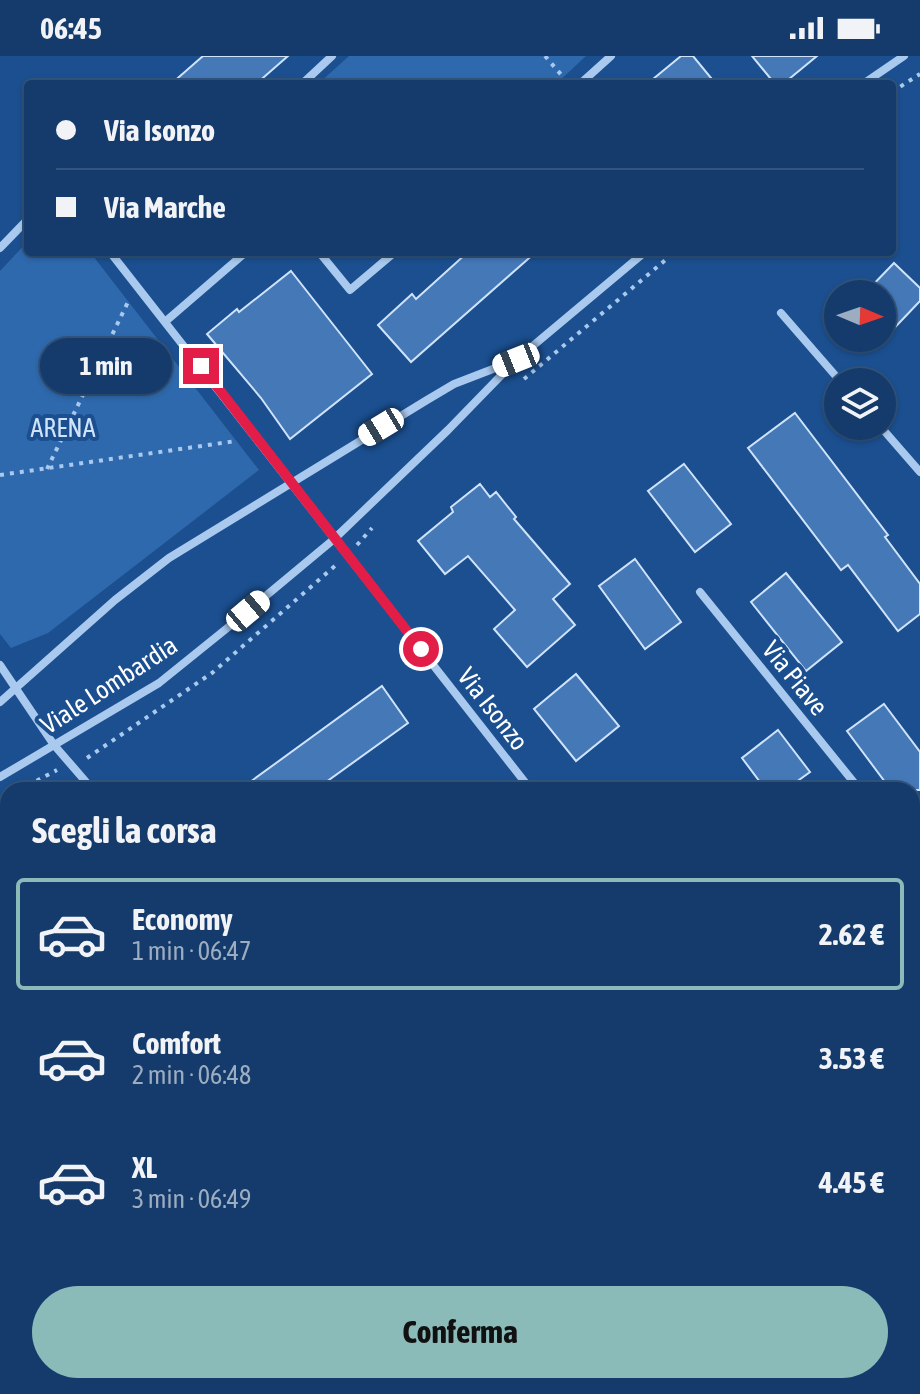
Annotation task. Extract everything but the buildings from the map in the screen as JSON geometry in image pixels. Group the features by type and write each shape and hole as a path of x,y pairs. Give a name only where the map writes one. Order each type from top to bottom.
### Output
{"street":[{"path":"306,80 332,56"},
{"path":"584,80 611,56"},
{"path":"869,80 904,56"},
{"path":"0,248 24,223"},
{"name":"Via Isonzo","path":"113,256 525,782"},
{"path":"166,321 241,256"},
{"path":"322,256 350,290 390,256"},
{"name":"Viale Lombardia","path":"0,777 159,683 333,540 516,360 640,256"},
{"path":"781,313 829,368"},
{"name":"Viale Lombardia","path":"0,702 115,600 169,558 454,384 516,360"},
{"path":"892,440 920,472"},
{"name":"Via Piave","path":"700,592 854,782"},
{"path":"0,665 54,745 86,782"}],"path":[{"path":"545,56 566,80"},
{"path":"896,89 920,74"},
{"path":"47,469 132,293"},
{"path":"0,475 246,439"}],"green space":[{"path":"349,56 586,56 560,80 322,80"},
{"name":"ARENA","path":"24,245 24,256 93,256 259,470 48,633 11,648 0,634 0,271"}],"route":[{"path":"201,366 333,540 421,649"}]}
